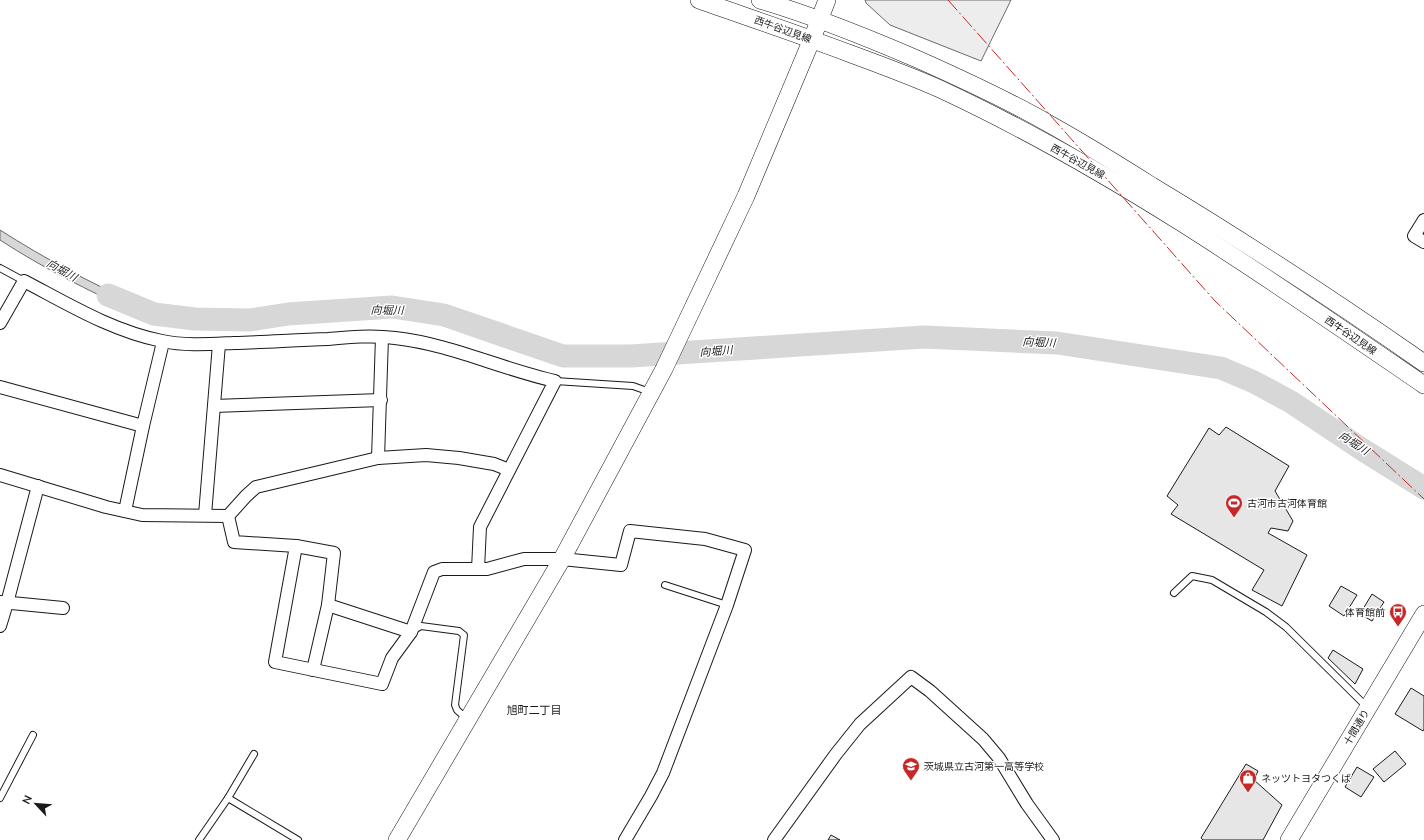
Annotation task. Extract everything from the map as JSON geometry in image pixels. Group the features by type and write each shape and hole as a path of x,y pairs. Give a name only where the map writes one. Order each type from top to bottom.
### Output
{"street":[{"name":"西牛谷辺見線","path":"699,0 812,40 939,89 1037,138 1121,184 1202,235 1424,385"},
{"name":"西牛谷辺見線","path":"760,0 820,19 881,44 950,74 1051,125 1250,246 1369,325 1424,364"},
{"path":"397,840 562,559 664,369 746,196 812,40 827,0"},
{"path":"1424,220 1414,236 1424,242"},
{"path":"0,323 24,281 108,325 163,342 185,344 219,344 367,336 382,337 415,341 448,349 532,376 555,381 480,527 478,569"},
{"path":"378,458 382,337"},
{"path":"125,511 163,342"},
{"path":"205,516 219,344"},
{"path":"0,387 143,426"},
{"path":"214,406 381,400"},
{"path":"0,475 106,508 142,515 228,516 256,487 378,458 426,455 452,457 494,464 509,470"},
{"path":"0,626 4,602 38,486"},
{"path":"228,516 234,542 296,546 334,553 328,605 313,670"},
{"path":"296,546 275,662 382,684 392,658 410,632 434,572 442,569 487,569 524,559 562,559 620,565 630,531 705,539 745,550 727,605 663,773 625,840"},
{"path":"4,602 63,608"},
{"path":"328,605 410,632"},
{"name":"十間通り","path":"1289,840 1424,614"},
{"path":"774,840 836,754 860,724 910,677 930,691 983,739 999,758 1027,804 1053,840"}],"lane":[{"path":"0,268 24,281"},
{"path":"555,381 633,386 652,392"},
{"path":"1174,593 1192,576 1203,578 1212,580 1266,612 1286,628 1367,708"},
{"path":"665,585 727,605"},
{"path":"410,632 421,626 459,631 464,635 455,705 457,710 468,719"},
{"path":"0,798 33,735"},
{"path":"199,840 228,798 254,754"},
{"path":"228,798 298,840"}],"shaded area":[{"path":"865,0 1011,0 981,61 890,25 866,3"}],"water":[{"path":"0,230 68,270 102,288 138,304 135,312 66,279 16,250 0,240"}],"building":[{"name":"古河市古河体育館","path":"1226,427 1289,466 1275,491 1293,521 1288,531 1271,528 1268,533 1307,555 1282,606 1252,590 1264,570 1171,514 1178,505 1167,496 1209,428 1219,435"},
{"path":"1341,586 1357,595 1344,616 1329,606"},
{"path":"1372,594 1384,602 1372,621 1360,614"},
{"path":"1333,650 1363,669 1355,684 1328,658"},
{"path":"1411,688 1424,696 1423,731 1395,714"},
{"path":"1395,751 1406,764 1384,782 1373,769"},
{"name":"ネッツトヨタつくば","path":"1246,764 1258,771 1254,780 1282,805 1263,840 1203,840 1201,838"},
{"path":"1357,767 1374,777 1361,797 1345,787"},
{"path":"831,835 840,840 828,840"}],"waterway":[{"name":"向堀川","path":"108,295 154,314 195,319 250,320 288,314 392,307 444,315 563,356 631,356 924,337 1057,343 1221,368 1254,382 1291,402 1363,450 1424,488"}],"power":[{"path":"948,0 1215,301 1424,499"}],"place":[{"name":"古河市古河体育館","path":"1234,518"},
{"name":"体育館前","path":"1398,627"},
{"name":"茨城県立古河第一高等学校","path":"911,781"},
{"name":"ネッツトヨタつくば","path":"1248,793"}],"district":[{"name":"旭町二丁目","path":"534,710"}]}
